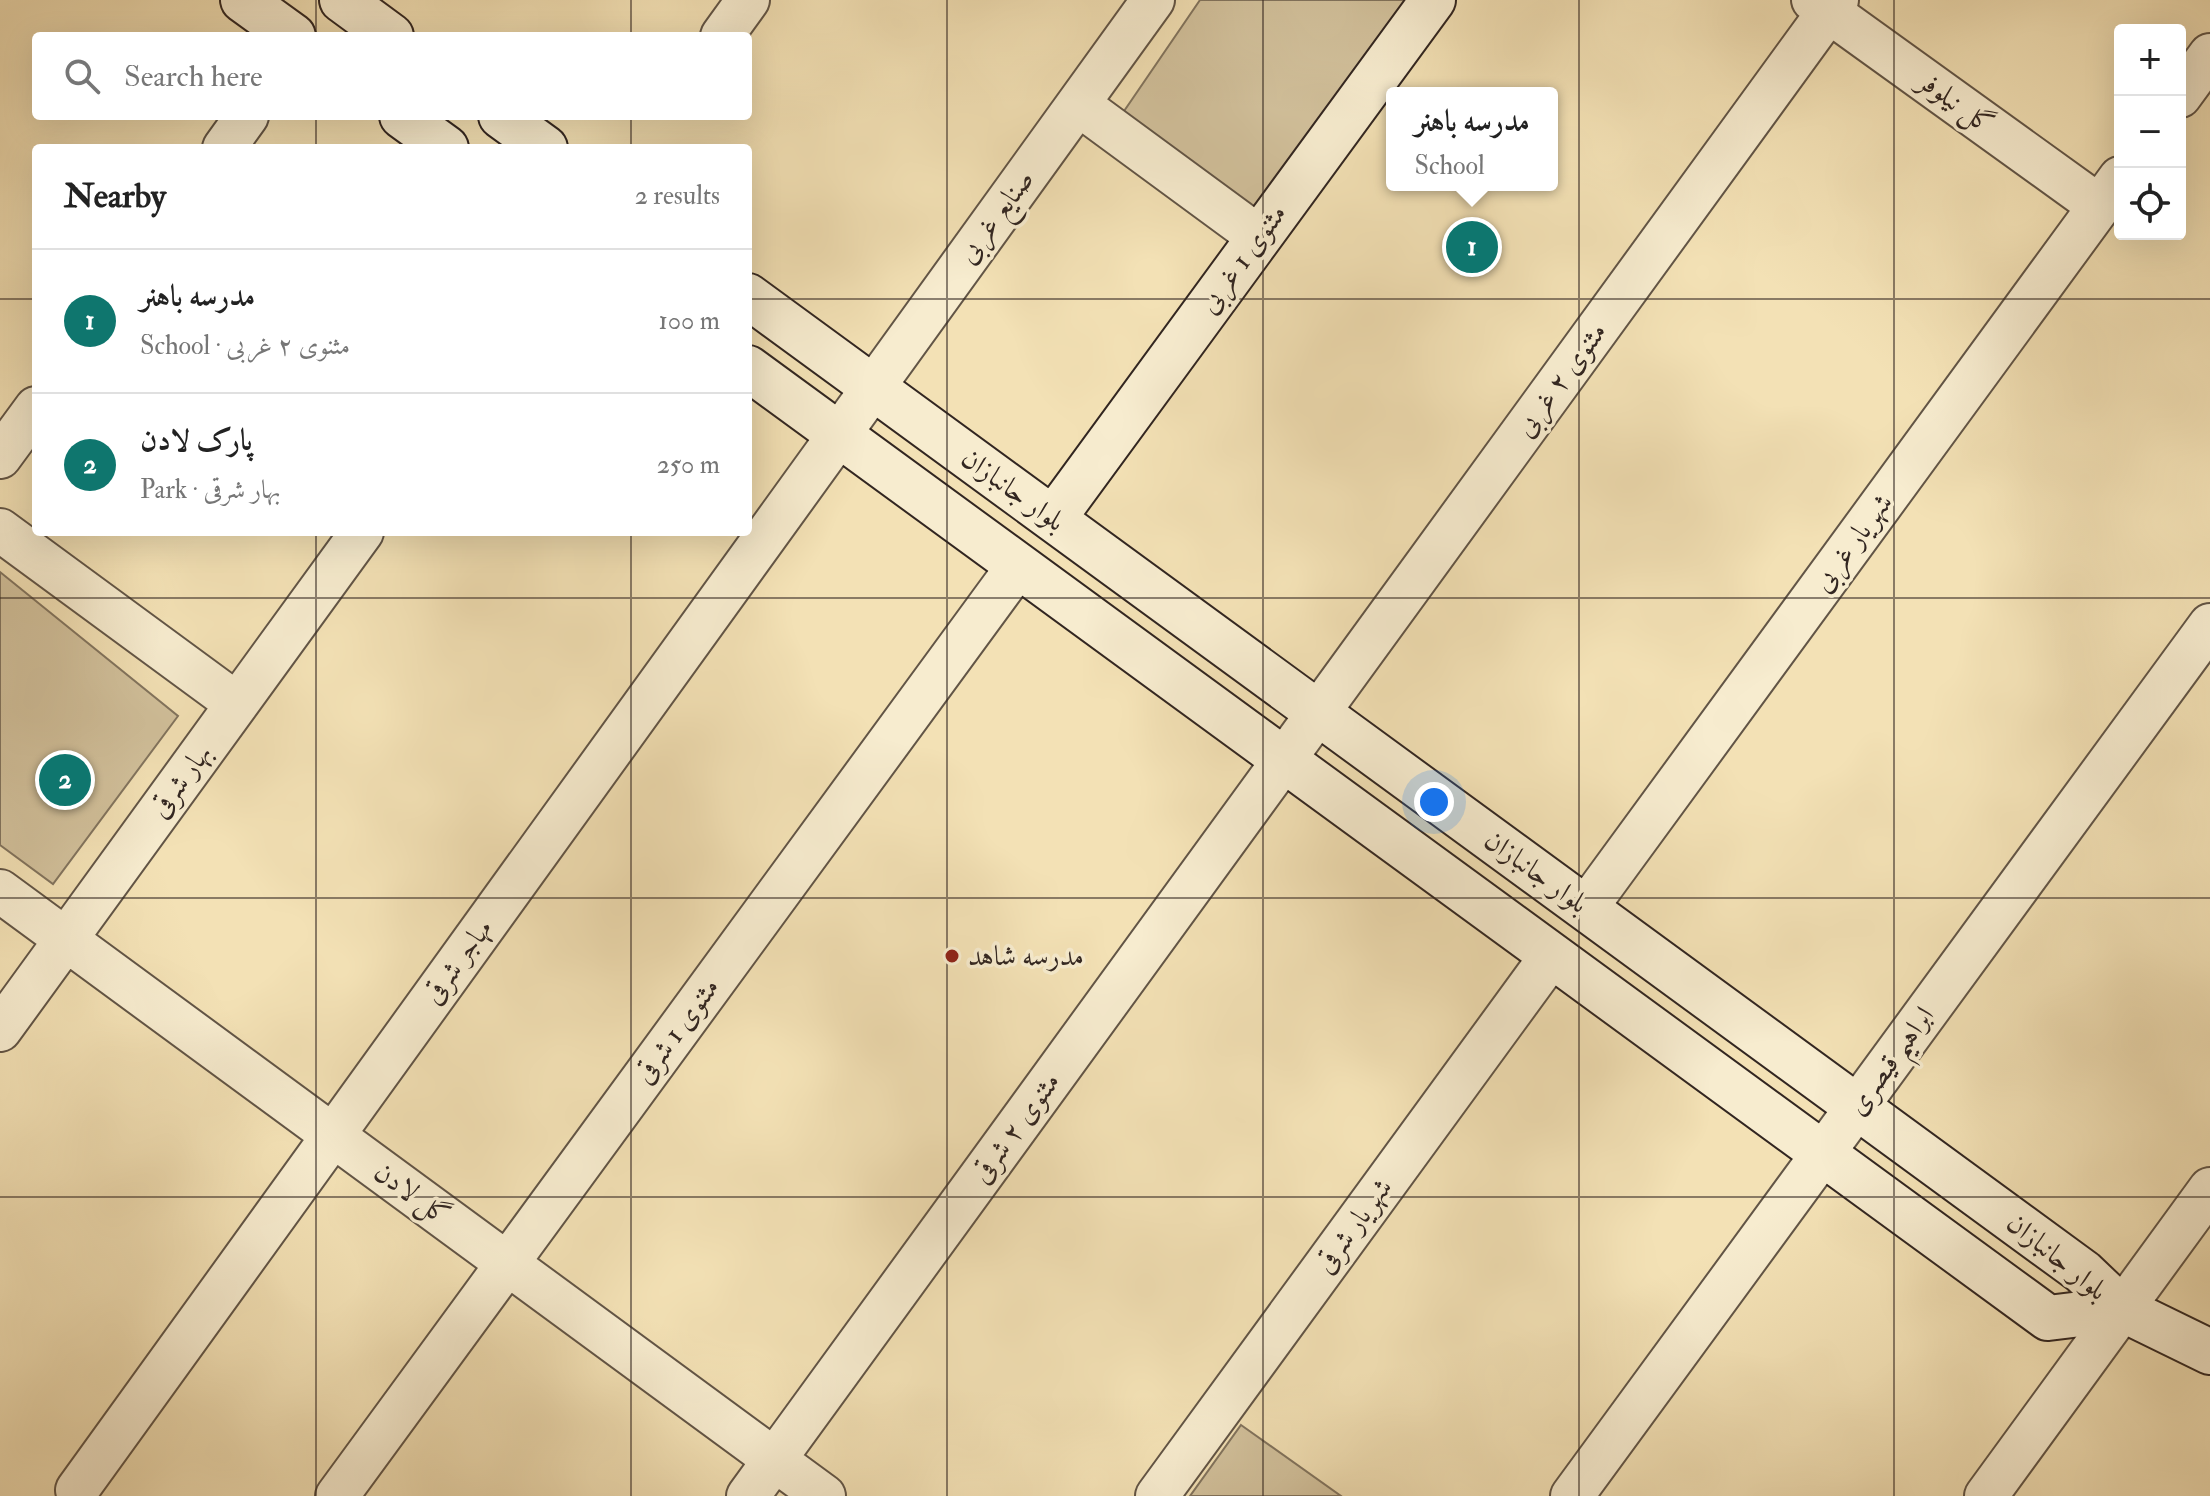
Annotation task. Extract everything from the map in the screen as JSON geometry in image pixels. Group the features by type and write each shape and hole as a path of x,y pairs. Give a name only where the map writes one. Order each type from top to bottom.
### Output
{"street":[{"path":"243,0 287,32"},
{"path":"342,0 386,32"},
{"path":"725,32 748,0"},
{"name":"صنایع غربی","path":"839,435 1153,0"},
{"name":"مثنوی 1 غربی","path":"1053,519 1433,0"},
{"name":"گل نیلوفر","path":"1827,4 2110,192"},
{"name":"مثنوی ۲ غربی","path":"1284,760 1827,4"},
{"path":"2186,88 2210,55"},
{"path":"1078,104 1259,237"},
{"path":"227,144 244,120"},
{"path":"408,120 440,144"},
{"path":"506,120 540,144"},
{"name":"شهریار غربی","path":"1586,908 2110,192"},
{"name":"بلوار جانبازان","path":"752,299 2083,1272 2122,1309"},
{"name":"بلوار جانبازان","path":"752,371 2048,1318 2122,1309"},
{"path":"0,457 32,413"},
{"name":"مهاجر شرقی","path":"77,1490 839,435"},
{"path":"0,530 237,704"},
{"name":"بهار شرقی","path":"0,1030 359,536"},
{"name":"مثنوی 1 شرقی","path":"337,1496 1018,566"},
{"name":"ابراهیم قیصری","path":"1572,1496 2210,625"},
{"name":"مثنوی ۲ شرقی","path":"748,1496 1284,760"},
{"name":"گل لادن","path":"0,891 824,1496"},
{"name":"شهریار شرقی","path":"1157,1496 1552,955"},
{"path":"1986,1496 2210,1189"},
{"path":"2122,1309 2210,1352"}],"shaded area":[{"path":"1200,0 1408,0 1253,214 1120,117"},
{"path":"0,572 178,716 53,884 0,845"},
{"path":"1241,1425 1341,1496 1190,1496"}],"place":[{"name":"مدرسه باهنر","path":"1472,247"},
{"name":"پارک لادن","path":"65,780"},
{"name":"مدرسه شاهد","path":"952,956"}]}
